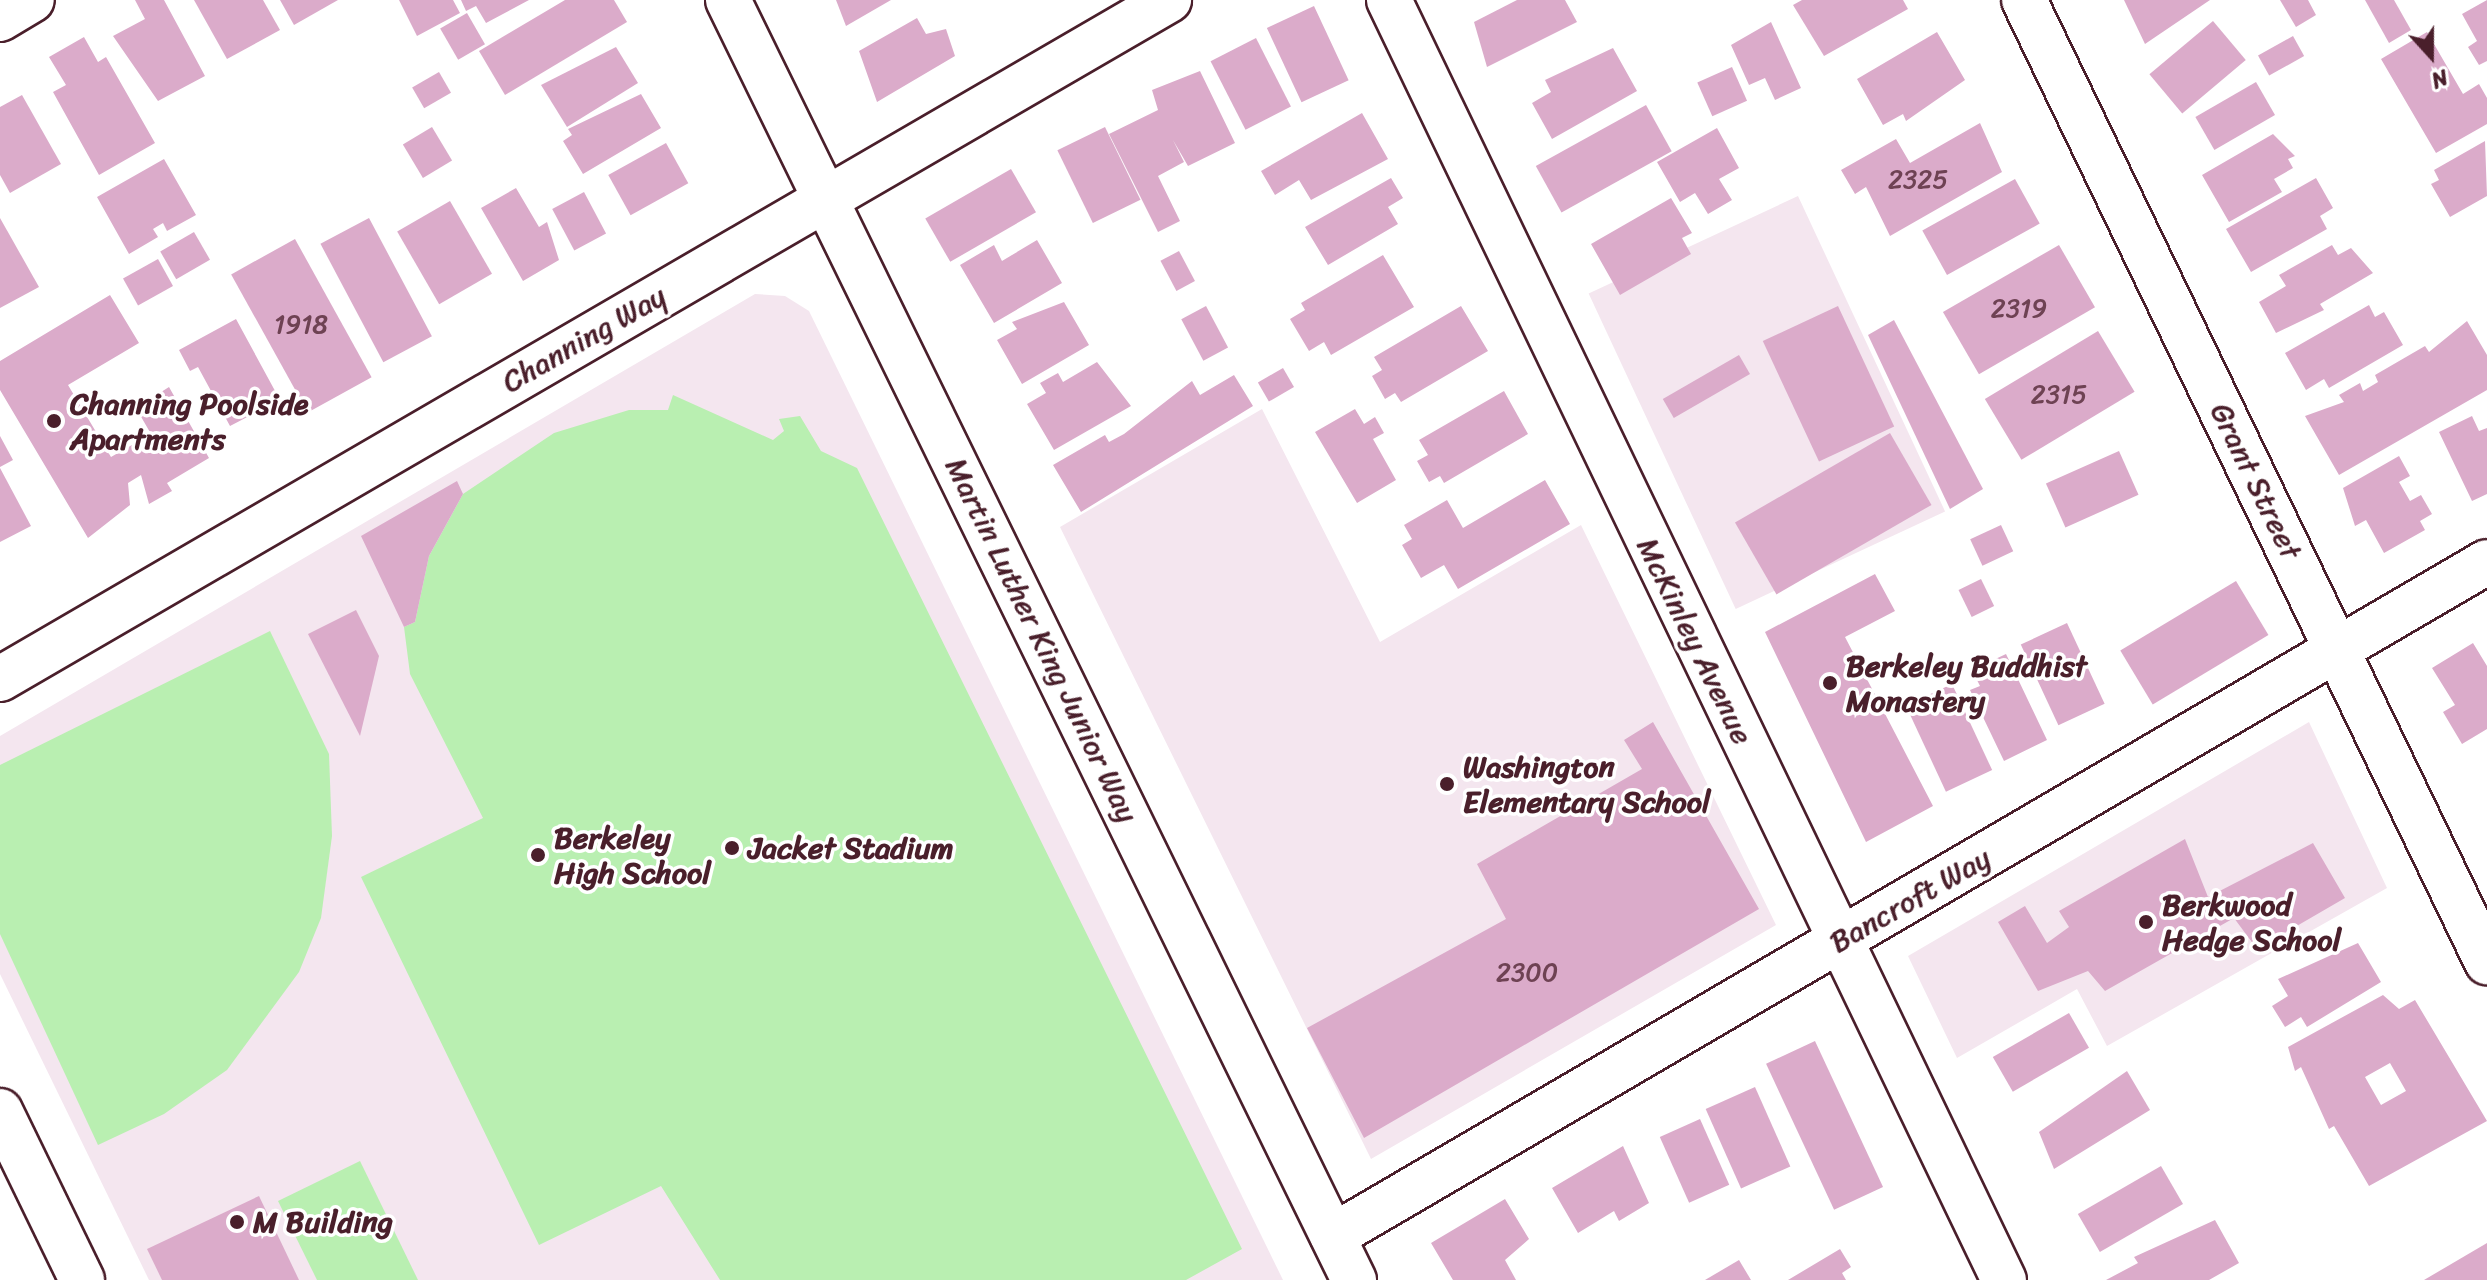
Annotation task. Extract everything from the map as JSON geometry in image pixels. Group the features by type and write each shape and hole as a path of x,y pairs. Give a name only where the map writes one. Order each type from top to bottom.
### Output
{"street":[{"path":"0,19 32,0"},
{"name":"Martin Luther King Junior Way","path":"728,0 1354,1280"},
{"name":"Channing Way","path":"0,679 1169,0"},
{"name":"McKinley Avenue","path":"1389,0 2004,1280"},
{"name":"Grant Street","path":"2024,0 2487,962"},
{"name":"Bancroft Way","path":"1333,1236 2487,562"},
{"path":"0,1111 82,1280"}],"shaded area":[{"path":"1798,196 1945,511 1736,609 1589,294"},
{"name":"Berkeley High School","path":"755,294 785,296 809,311 1283,1280 149,1280 0,974 0,736"},
{"name":"Washington Elementary School","path":"1262,409 1380,642 1581,525 1776,925 1371,1159 1060,527"},
{"name":"Berkwood Hedge School","path":"2309,722 2387,888 2107,1046 2077,989 1957,1058 1908,956"}],"green space":[{"name":"Jacket Stadium","path":"673,395 773,440 784,431 779,419 800,416 821,451 857,468 1242,1249 1186,1280 720,1280 661,1186 539,1245 361,877 483,818 410,674 404,627 415,622 429,556 463,494 554,433 629,410 668,410"},
{"path":"270,631 329,754 332,836 321,918 299,972 227,1070 164,1114 98,1145 0,934 0,765"},
{"path":"360,1161 418,1280 317,1280 278,1201"}],"building":[{"path":"135,0 164,0 205,76 158,101 113,36 145,19"},
{"path":"194,0 263,0 280,30 227,59"},
{"path":"280,0 338,0 294,25"},
{"path":"399,0 453,0 460,13 417,36"},
{"path":"461,0 529,0 486,23 476,6 466,11"},
{"path":"565,0 614,0 627,22 505,95 479,51"},
{"path":"836,0 891,0 846,26"},
{"path":"1517,0 1565,0 1577,22 1487,67 1474,22"},
{"path":"1802,0 1903,0 1908,9 1824,56 1793,5"},
{"path":"2124,0 2210,0 2145,44"},
{"path":"2280,0 2308,0 2316,15 2296,27"},
{"path":"2365,0 2394,0 2411,30 2389,43"},
{"path":"2487,0 2487,61 2479,65 2468,47 2477,41 2462,14"},
{"path":"1314,6 1349,80 1302,102 1267,28"},
{"path":"467,13 485,44 458,60 440,28"},
{"path":"917,18 926,34 946,29 955,56 877,102 859,51"},
{"path":"2213,21 2246,60 2182,113 2149,74"},
{"path":"1771,22 1801,88 1775,100 1765,78 1749,85 1731,45"},
{"path":"1937,32 1965,80 1906,121 1903,114 1883,125 1857,79"},
{"path":"2427,32 2463,94 2479,84 2487,98 2487,124 2436,153 2381,59"},
{"path":"2293,36 2304,56 2269,76 2258,55"},
{"path":"84,37 98,62 106,57 155,143 99,175 53,92 66,85 49,57"},
{"path":"1256,38 1291,107 1246,130 1211,61"},
{"path":"616,47 638,83 567,127 541,85"},
{"path":"1613,48 1637,91 1552,139 1532,103 1551,92 1545,80"},
{"path":"1732,67 1747,101 1712,116 1697,82"},
{"path":"1200,71 1235,143 1188,166 1173,140 1184,162 1158,176 1180,221 1158,232 1109,134 1158,110 1152,90"},
{"path":"439,72 451,93 424,108 412,88"},
{"path":"2256,82 2275,115 2214,150 2195,117"},
{"path":"641,94 661,128 583,174 563,141 572,135 568,129"},
{"path":"22,95 61,164 10,193 0,175 0,107"},
{"path":"1646,105 1672,151 1561,212 1536,166"},
{"path":"1362,113 1388,159 1311,200 1299,180 1275,195 1261,171"},
{"path":"1980,123 2002,172 1890,236 1866,187 1855,194 1841,170 1896,139 1910,163"},
{"path":"432,127 452,160 423,178 403,145"},
{"path":"1105,127 1141,200 1093,223 1057,150"},
{"path":"1717,128 1739,168 1719,179 1732,200 1708,214 1695,193 1680,202 1657,162"},
{"path":"2273,134 2295,156 2288,159 2293,168 2274,179 2282,192 2229,222 2202,175"},
{"path":"2485,141 2487,196 2450,217 2431,184 2439,180 2434,170"},
{"path":"666,143 688,183 631,215 608,175"},
{"path":"164,159 196,215 167,231 163,223 153,229 158,237 129,254 97,197"},
{"path":"1011,169 1036,212 950,262 925,218"},
{"path":"1391,178 1403,198 1388,207 1398,224 1328,265 1305,227"},
{"path":"2316,178 2333,208 2320,216 2327,229 2251,272 2226,229"},
{"path":"2015,179 2040,224 1947,275 1922,230"},
{"path":"516,188 539,227 547,222 559,260 523,281 481,208"},
{"path":"584,192 606,233 574,250 552,209"},
{"path":"1671,198 1692,233 1682,238 1691,254 1620,295 1591,244"},
{"path":"450,201 492,274 439,304 397,232"},
{"path":"0,218 39,287 0,308"},
{"path":"369,218 432,336 383,362 320,244"},
{"path":"194,232 210,260 176,279 160,252"},
{"path":"295,239 372,377 308,413 231,274"},
{"path":"1037,240 1062,283 994,323 960,265 994,245 1002,261"},
{"path":"2059,245 2095,307 1979,374 1943,312"},
{"path":"2332,245 2338,255 2351,248 2373,273 2320,304 2324,310 2276,333 2259,302 2286,286 2279,275"},
{"path":"1179,251 1195,281 1176,291 1160,261"},
{"path":"1383,255 1414,307 1331,355 1324,342 1309,351 1290,319 1305,310 1301,303"},
{"path":"158,259 173,286 138,306 123,278"},
{"name":"Channing Poolside Apartments","path":"110,295 139,343 68,385 111,457 151,434 136,408 169,387 209,458 167,483 172,491 149,504 141,475 128,483 130,505 88,538 0,390 0,361"},
{"path":"1064,302 1089,345 1022,384 997,340 1017,329 1012,322"},
{"path":"2369,305 2375,317 2384,312 2403,345 2329,388 2324,379 2306,390 2285,353"},
{"path":"1206,306 1228,347 1203,361 1181,319"},
{"path":"1461,306 1488,351 1401,402 1395,393 1385,399 1372,376 1382,370 1374,357"},
{"path":"1838,306 1894,427 1819,462 1763,341"},
{"path":"236,319 280,400 230,426 198,367 190,371 179,350"},
{"path":"1894,320 1983,489 1950,509 1868,335"},
{"path":"2467,321 2487,355 2487,390 2339,475 2305,416 2344,402 2339,395 2360,383 2363,391 2378,382 2375,375 2425,346 2429,352"},
{"path":"2098,331 2135,392 2021,460 1985,399"},
{"path":"1739,355 1750,374 1674,418 1663,399"},
{"path":"1097,362 1131,406 1054,450 1027,404 1046,393 1040,383 1058,373 1063,382"},
{"path":"1283,368 1294,387 1269,402 1258,382"},
{"path":"1234,375 1253,406 1081,512 1053,465 1105,435 1109,442 1124,434 1192,381 1200,395"},
{"path":"1504,391 1528,434 1444,483 1440,476 1429,482 1417,461 1428,455 1419,440"},
{"path":"1355,409 1364,424 1375,417 1384,433 1373,439 1396,480 1357,503 1315,432"},
{"path":"2472,416 2479,431 2487,428 2487,494 2472,501 2439,432"},
{"path":"1890,433 1932,505 1776,594 1735,522"},
{"path":"0,436 13,460 0,467"},
{"path":"2119,451 2139,495 2065,527 2046,484"},
{"path":"2399,456 2410,476 2399,482 2410,501 2421,495 2432,514 2420,521 2425,530 2384,553 2366,520 2355,526 2343,488"},
{"path":"0,468 31,526 0,542"},
{"path":"1545,480 1570,524 1458,589 1444,565 1421,578 1402,545 1412,539 1404,525 1447,500 1463,528"},
{"path":"457,481 463,494 429,556 415,622 404,627 361,536"},
{"path":"2001,525 2013,551 1982,566 1970,539"},
{"name":"Berkeley Buddhist Monastery","path":"1875,574 1895,611 1845,637 1933,806 1866,842 1765,632"},
{"path":"1981,579 1994,606 1972,617 1959,590"},
{"path":"2236,581 2268,635 2153,705 2120,651"},
{"path":"356,610 379,656 360,736 308,634"},
{"path":"2067,623 2105,704 2058,725 2021,645"},
{"path":"2473,643 2487,666 2487,729 2462,744 2443,712 2455,705 2432,668"},
{"path":"2006,654 2047,740 2004,761 1970,690 1980,686 1972,670"},
{"path":"1952,684 1992,770 1946,792 1906,706"},
{"path":"1653,722 1759,909 1364,1138 1307,1028 1506,919 1477,864 1642,769 1624,740"},
{"path":"2185,839 2208,897 2313,843 2345,898 2257,949 2234,918 2105,991 2088,971 2038,991 1998,922 2025,906 2047,943 2069,927 2059,911"},
{"path":"2358,943 2381,982 2307,1027 2301,1017 2285,1027 2272,1006 2288,996 2278,979"},
{"path":"2383,995 2399,1009 2415,1000 2487,1121 2369,1186 2334,1126 2329,1129 2301,1067 2295,1071 2288,1047","holes":["2390,1063 2406,1091 2381,1105 2365,1077"]},
{"path":"2069,1013 2089,1048 2013,1092 1993,1057"},
{"path":"1815,1041 1883,1187 1834,1210 1766,1064"},
{"path":"2127,1071 2150,1110 2054,1169 2039,1132"},
{"path":"1755,1087 1790,1166 1741,1188 1706,1109"},
{"path":"1700,1119 1729,1185 1689,1203 1660,1137"},
{"path":"1623,1146 1649,1203 1619,1221 1614,1211 1578,1233 1552,1188"},
{"path":"2161,1166 2183,1204 2100,1252 2078,1214"},
{"name":"M Building","path":"259,1196 299,1280 162,1280 147,1249"},
{"path":"1505,1199 1529,1239 1505,1260 1516,1280 1453,1280 1431,1243"},
{"path":"2215,1220 2239,1263 2209,1280 2106,1280 2138,1263 2134,1257"},
{"path":"2487,1243 2487,1280 2424,1280"},
{"path":"1840,1249 1851,1267 1842,1273 1846,1280 1788,1280"},
{"path":"1739,1260 1751,1280 1705,1280"}],"place":[{"name":"Channing Poolside Apartments","path":"54,421"},
{"name":"Berkeley Buddhist Monastery","path":"1830,683"},
{"name":"Washington Elementary School","path":"1447,784"},
{"name":"Jacket Stadium","path":"732,848"},
{"name":"Berkeley High School","path":"538,855"},
{"name":"Berkwood Hedge School","path":"2146,922"},
{"name":"M Building","path":"237,1222"}]}
